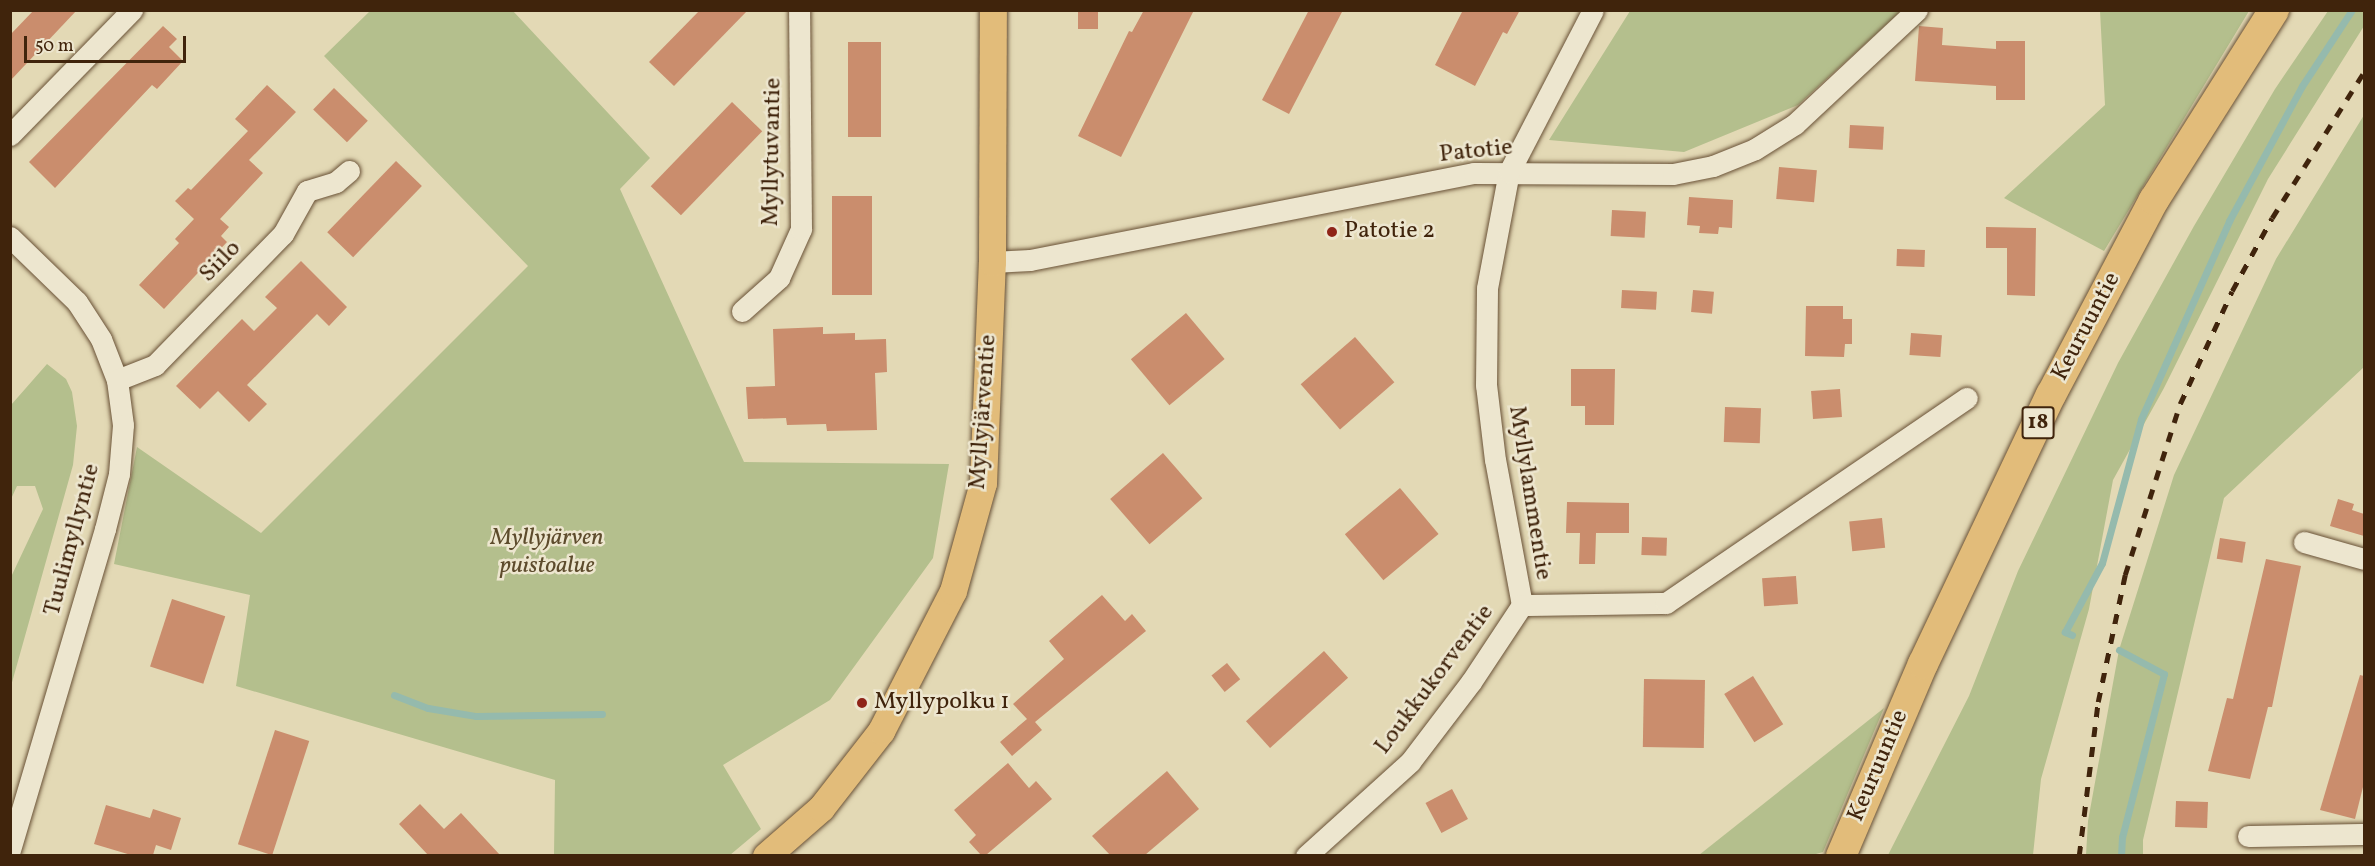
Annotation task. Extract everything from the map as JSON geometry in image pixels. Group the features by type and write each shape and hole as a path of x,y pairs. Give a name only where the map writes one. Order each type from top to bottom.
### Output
{"highway":[{"name":"Keuruuntie","path":"1841,855 1923,664 2051,395 2154,200 2274,10"}],"main road":[{"name":"Myllyjärventie","path":"766,855 821,808 881,731 953,591 983,483 992,262 993,10"}],"street":[{"path":"10,135 132,10"},
{"name":"Myllytuvantie","path":"742,311 779,278 801,229 799,10"},
{"name":"Myllylammentie","path":"1593,10 1509,172 1487,288 1486,385 1522,605 1666,603 1967,398"},
{"name":"Patotie","path":"992,262 1030,260 1474,173 1673,174 1713,166 1745,154 1796,124 1917,10"},
{"name":"Siilo","path":"117,380 155,365 283,234 307,191 336,182 349,171"},
{"name":"Tuulimyllyntie","path":"10,237 77,302 101,339 117,380 123,425 119,474 10,850"},
{"path":"2304,542 2364,559"},
{"name":"Loukkukorventie","path":"1306,855 1410,762 1471,682 1522,605"},
{"path":"2248,836 2364,834"}],"green space":[{"name":"Myllyjärven puistoalue","path":"370,11 513,11 650,158 620,189 744,462 949,464 933,558 830,700 723,765 761,829 730,855 554,855 555,780 236,686 250,595 114,564 137,447 261,533 528,266 324,56"},
{"path":"1630,11 1901,11 1798,105 1684,152 1549,140"},
{"path":"2100,11 2249,11 2104,251 2004,198 2105,105"},
{"path":"2328,11 2364,11 2364,26 2268,179 2164,388 2113,480 2089,609 2041,779 2033,855 1888,855 1969,696 2018,571 2118,363 2194,226 2275,89"},
{"path":"2364,115 2364,367 2224,498 2143,840 2143,855 2086,855 2088,821 2119,650 2174,475 2276,259"},
{"path":"47,364 66,379 72,392 77,426 73,465 11,686 11,577 43,509 35,486 17,486 11,499 11,405"},
{"path":"1884,708 1823,852 1809,856 1699,855"}],"building":[{"path":"34,10 77,10 10,81 10,35"},
{"path":"700,10 748,10 674,86 649,62"},
{"path":"1078,10 1098,10 1098,29 1078,29"},
{"path":"1144,10 1194,10 1121,157 1078,136 1129,31 1132,32"},
{"path":"1309,10 1343,10 1289,114 1262,100"},
{"path":"1463,10 1520,10 1507,34 1503,32 1475,86 1435,65"},
{"path":"163,26 177,39 169,47 183,61 157,89 152,85 55,188 29,162"},
{"path":"1919,26 1943,28 1942,45 1996,49 1996,41 2025,41 2025,100 1996,100 1996,86 1915,81"},
{"path":"848,42 881,42 881,137 848,137"},
{"path":"267,85 296,112 249,160 263,173 220,219 229,227 221,236 227,242 164,309 139,285 179,243 175,239 194,219 175,201 188,188 191,190 248,131 235,119"},
{"path":"334,88 368,121 347,142 313,110"},
{"path":"732,102 762,131 681,215 651,186"},
{"path":"1850,125 1884,127 1883,150 1849,148"},
{"path":"396,161 422,186 353,257 327,232"},
{"path":"1779,167 1817,170 1814,202 1776,199"},
{"path":"832,196 872,196 872,295 832,295"},
{"path":"1689,197 1733,200 1732,228 1719,227 1718,234 1699,233 1700,226 1687,225"},
{"path":"1612,210 1646,212 1645,238 1611,236"},
{"path":"1986,227 2036,228 2035,296 2007,295 2007,248 1986,248"},
{"path":"1897,249 1925,250 1924,267 1896,266"},
{"path":"301,261 347,307 329,326 317,314 247,385 267,404 249,422 218,391 200,409 176,386 242,319 254,331 277,308 265,297"},
{"path":"1622,290 1657,292 1656,310 1621,308"},
{"path":"1693,290 1714,292 1712,314 1691,312"},
{"path":"1806,306 1843,306 1843,319 1852,319 1852,344 1845,344 1844,357 1805,356"},
{"path":"1186,313 1225,359 1169,405 1131,359"},
{"path":"823,327 823,334 855,333 855,340 886,339 887,372 875,373 877,430 827,431 826,424 787,425 786,418 748,419 746,387 775,386 773,329"},
{"path":"1911,333 1942,335 1940,357 1909,355"},
{"path":"1355,337 1394,382 1340,430 1301,384"},
{"path":"1571,369 1615,369 1614,425 1585,425 1585,406 1571,406"},
{"path":"1840,389 1842,417 1813,419 1811,391"},
{"path":"1725,407 1761,408 1760,443 1724,442"},
{"path":"1163,453 1202,498 1150,544 1110,499"},
{"path":"1400,488 1439,534 1383,580 1345,534"},
{"path":"2338,499 2354,504 2352,510 2364,514 2364,536 2330,526"},
{"path":"1567,502 1629,503 1629,533 1596,533 1595,564 1579,564 1580,533 1566,533"},
{"path":"1882,518 1885,548 1852,551 1849,521"},
{"path":"1642,537 1667,538 1666,556 1641,555"},
{"path":"2220,538 2246,542 2242,563 2217,559"},
{"path":"2266,559 2301,566 2272,707 2268,707 2250,779 2208,771 2227,698 2233,699"},
{"path":"1796,576 1798,604 1764,606 1762,578"},
{"path":"1102,595 1125,621 1132,614 1146,631 1035,722 1042,730 1012,756 1000,742 1027,719 1013,704 1064,659 1049,641"},
{"path":"172,599 225,616 203,684 150,667"},
{"path":"1324,651 1348,678 1270,748 1246,721"},
{"path":"1227,663 1240,679 1225,692 1211,676"},
{"path":"2360,675 2364,676 2364,783 2355,819 2320,810"},
{"path":"1753,676 1783,724 1754,742 1724,694"},
{"path":"1644,679 1705,680 1704,748 1643,747"},
{"path":"275,730 309,741 272,855 238,844"},
{"path":"1008,763 1029,788 1036,781 1052,799 986,855 981,855 969,842 976,835 954,810"},
{"path":"1167,771 1199,809 1145,855 1110,855 1092,836"},
{"path":"1452,789 1468,819 1441,833 1426,803"},
{"path":"2176,801 2208,802 2207,828 2175,827"},
{"path":"420,804 444,829 461,813 500,855 428,855 399,824"},
{"path":"106,805 150,818 153,809 181,818 171,850 156,845 153,855 131,855 94,844"}],"waterway":[{"path":"2072,635 2065,632 2102,563 2141,419 2229,221 2302,86 2352,10"},
{"path":"2119,650 2164,674 2122,837 2121,856"},
{"path":"394,695 428,708 476,716 602,714"}],"railway":[{"path":"2079,856 2098,702 2125,575 2180,404 2232,291 2272,218 2364,72"}],"place":[{"name":"Patotie 2","path":"1332,232"},
{"name":"Myllypolku 1","path":"862,703"}]}
